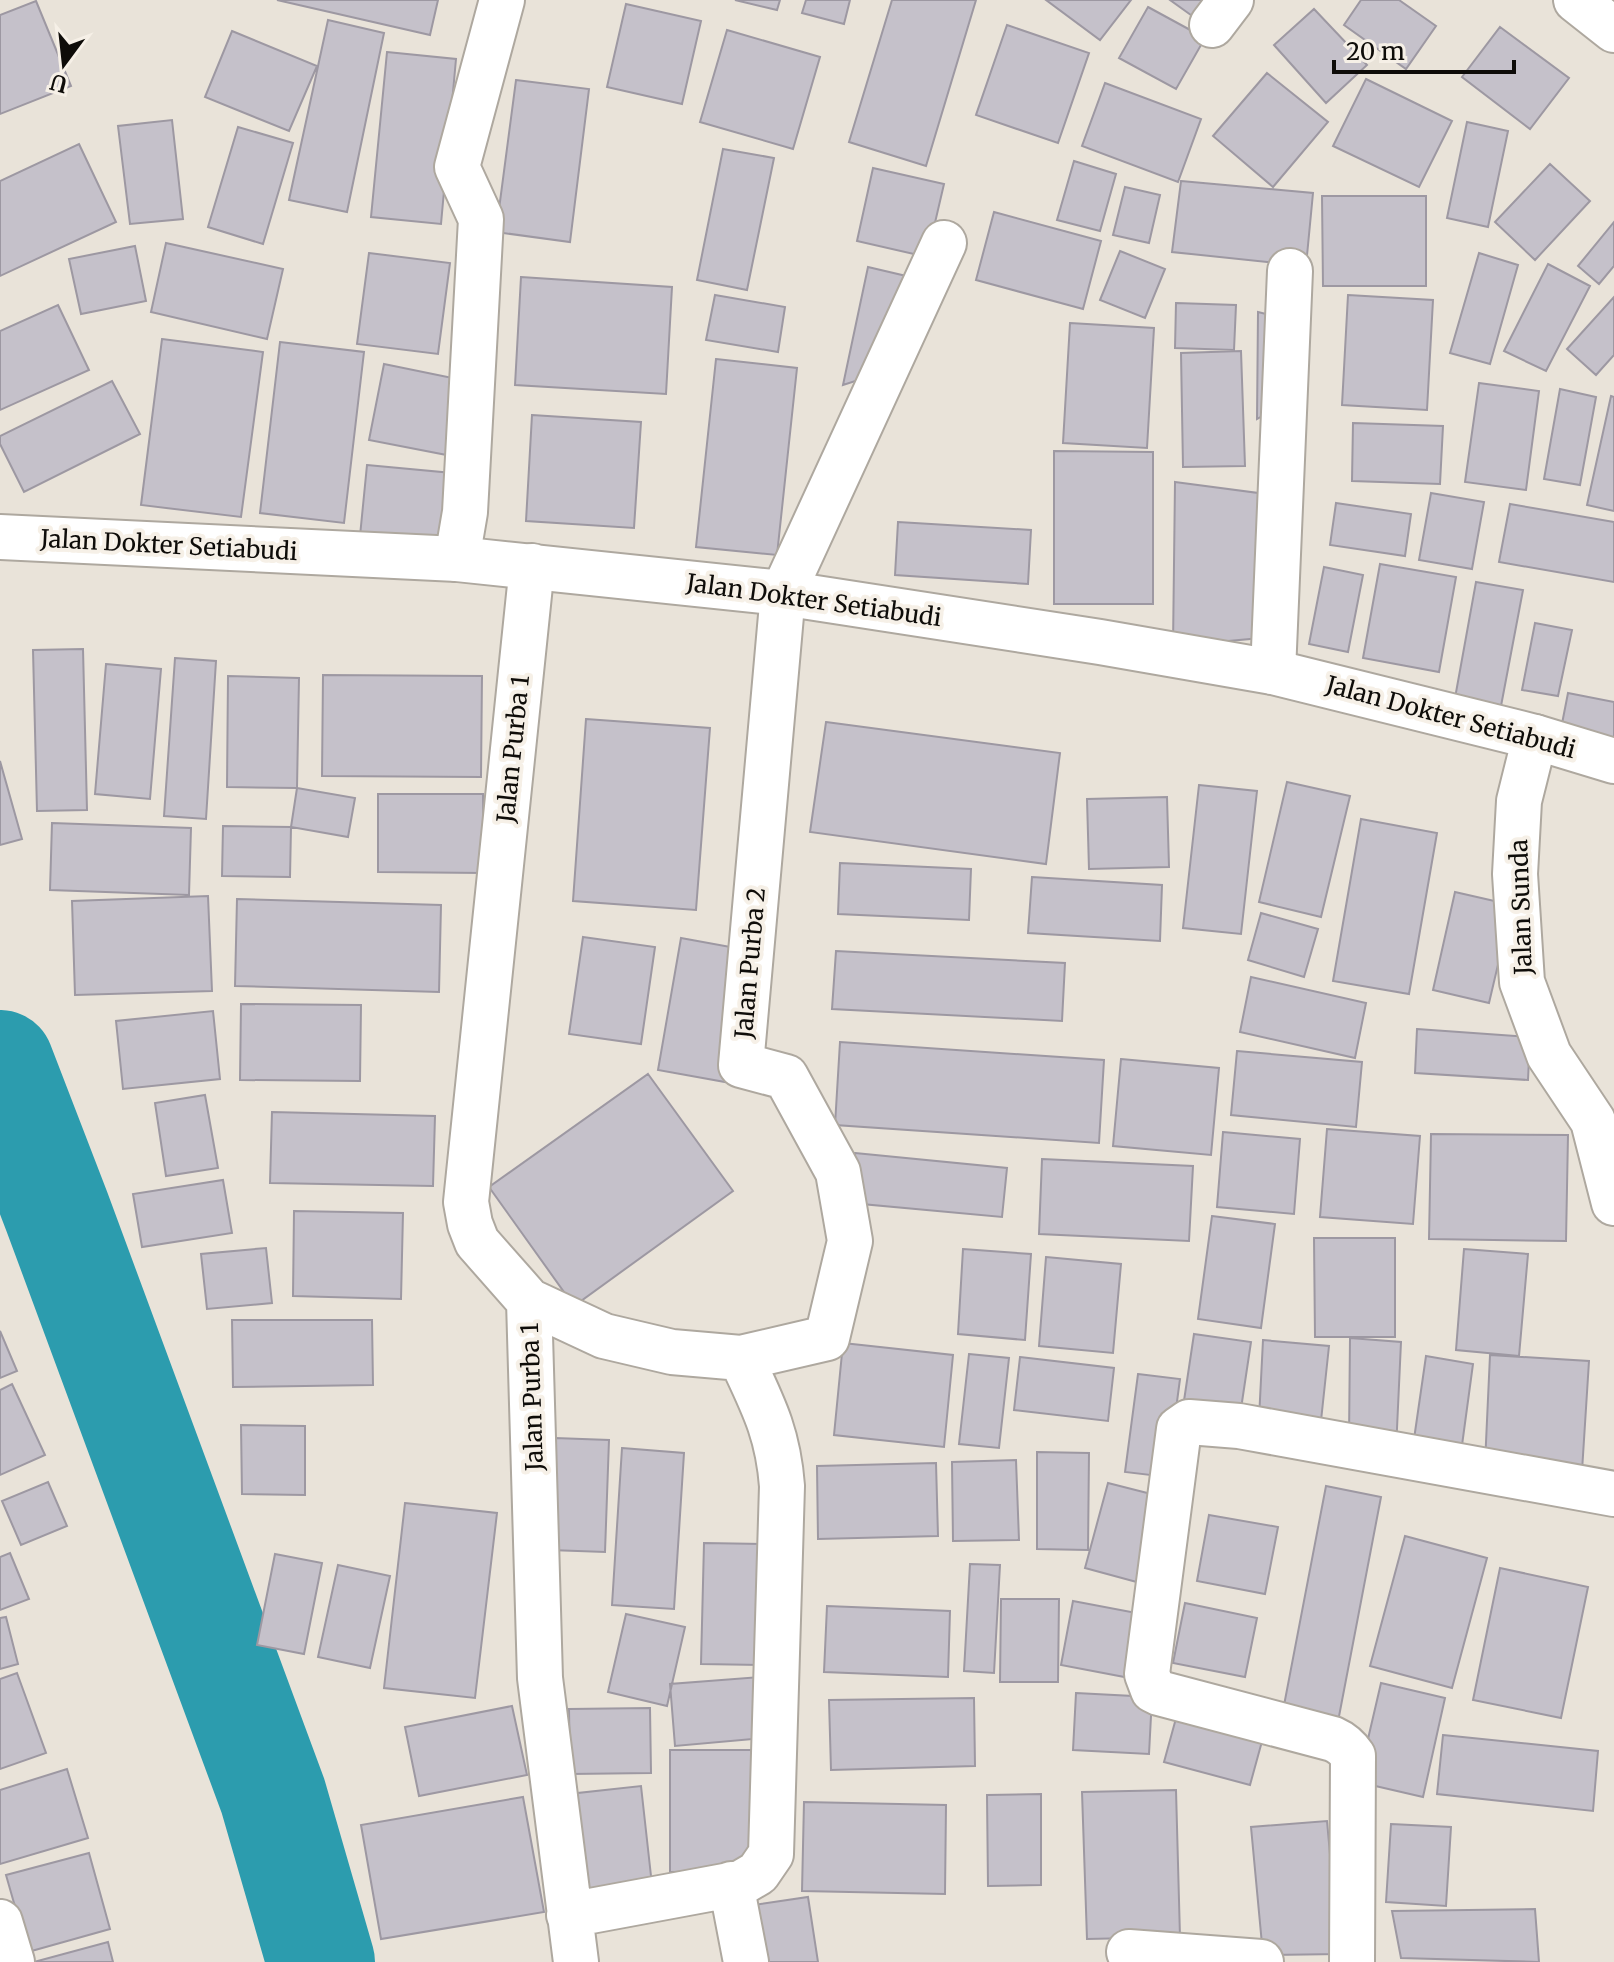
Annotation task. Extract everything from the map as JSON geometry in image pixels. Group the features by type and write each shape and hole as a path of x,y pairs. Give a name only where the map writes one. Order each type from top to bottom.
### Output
{"street":[{"path":"457,559 465,512 481,219 457,167 502,0"},
{"path":"1576,0 1614,30"},
{"path":"783,593 944,243"},
{"path":"1273,672 1290,271"},
{"name":"Jalan Dokter Setiabudi","path":"0,537 457,559 783,593 1273,672 1535,737 1614,761"},
{"name":"Jalan Purba 1","path":"532,566 466,1202 477,1242 529,1301 540,1678 576,1962"},
{"name":"Jalan Purba 2","path":"741,1358 827,1338 850,1241 838,1172 786,1077 741,1065 783,593"},
{"name":"Jalan Sunda","path":"1535,737 1519,801 1516,859 1522,982 1549,1055 1593,1121 1614,1203"},
{"path":"529,1301 604,1336 628,1343 672,1352 741,1358 773,1427 782,1486 771,1854 749,1880 569,1915"},
{"path":"1352,1962 1353,1756 1342,1743 1333,1739 1159,1693 1151,1685 1147,1674 1179,1429 1189,1422 1239,1426 1614,1494"},
{"path":"731,1884 746,1962"},
{"path":"0,1922 12,1962"},
{"path":"1129,1952 1261,1962"}],"building":[{"path":"277,0 438,0 430,35"},
{"path":"735,0 780,0 777,10"},
{"path":"806,0 850,0 844,24 802,13"},
{"path":"892,0 976,0 926,166 849,142"},
{"path":"1046,0 1131,0 1100,40"},
{"path":"1170,0 1209,0 1195,18"},
{"path":"1361,0 1399,0 1436,26 1406,69 1344,25"},
{"path":"36,1 71,86 0,114 0,15"},
{"path":"626,4 701,21 682,104 607,87"},
{"path":"1148,7 1205,38 1176,89 1119,58"},
{"path":"1314,9 1367,65 1326,103 1274,45"},
{"path":"328,20 384,33 347,212 289,200"},
{"path":"1007,25 1089,53 1058,143 976,115"},
{"path":"1500,27 1569,78 1530,129 1462,77"},
{"path":"727,30 820,57 793,149 700,122"},
{"path":"232,31 317,66 289,131 205,97"},
{"path":"387,52 456,59 441,224 371,217"},
{"path":"1267,73 1328,122 1273,187 1213,136"},
{"path":"1366,79 1452,121 1419,187 1333,146"},
{"path":"516,80 589,89 570,242 496,232"},
{"path":"1105,83 1201,119 1178,182 1082,146"},
{"path":"172,120 183,219 130,224 118,126"},
{"path":"1467,122 1508,131 1488,227 1447,218"},
{"path":"238,127 293,143 263,244 208,227"},
{"path":"79,144 116,222 0,276 0,181"},
{"path":"723,149 774,158 747,290 697,280"},
{"path":"1074,161 1116,174 1100,231 1057,220"},
{"path":"1550,164 1590,201 1535,260 1495,222"},
{"path":"873,168 944,184 927,257 857,241"},
{"path":"1181,181 1313,193 1306,266 1172,252"},
{"path":"1125,187 1160,195 1149,243 1113,235"},
{"path":"1322,196 1426,196 1426,286 1323,286"},
{"path":"994,212 1101,241 1083,309 976,280"},
{"path":"1614,222 1614,266 1599,284 1578,266"},
{"path":"166,243 283,269 267,339 151,312"},
{"path":"135,246 146,301 81,314 69,259"},
{"path":"1120,251 1165,269 1145,318 1100,300"},
{"path":"369,253 450,263 438,354 357,344"},
{"path":"1479,253 1518,265 1490,364 1450,353"},
{"path":"1548,264 1590,286 1546,371 1504,351"},
{"path":"868,267 919,279 871,376 843,385"},
{"path":"521,277 672,287 666,394 515,385"},
{"path":"715,295 785,307 778,352 706,340"},
{"path":"1348,295 1433,300 1427,410 1342,405"},
{"path":"1614,297 1614,355 1596,375 1567,349"},
{"path":"1176,303 1236,305 1234,350 1175,348"},
{"path":"58,305 89,370 0,410 0,331"},
{"path":"1258,312 1278,317 1276,408 1257,419"},
{"path":"1070,323 1154,328 1147,448 1063,443"},
{"path":"162,339 263,352 241,517 141,505"},
{"path":"280,342 364,352 344,523 260,513"},
{"path":"1241,351 1245,466 1183,467 1181,353"},
{"path":"716,359 797,368 777,555 696,547"},
{"path":"384,364 472,382 457,457 369,440"},
{"path":"112,381 140,434 24,492 0,444 0,436"},
{"path":"1479,383 1539,391 1526,490 1465,482"},
{"path":"1560,389 1596,397 1580,485 1544,479"},
{"path":"1611,396 1614,397 1614,511 1587,505"},
{"path":"532,415 641,422 634,528 526,521"},
{"path":"1353,423 1443,426 1440,484 1352,481"},
{"path":"1054,451 1153,452 1153,604 1054,604"},
{"path":"367,465 452,473 445,545 360,536"},
{"path":"1175,482 1258,493 1261,638 1173,646"},
{"path":"1431,493 1484,502 1472,569 1419,560"},
{"path":"1336,503 1411,514 1405,556 1330,545"},
{"path":"1510,504 1614,522 1614,582 1499,562"},
{"path":"898,522 1031,530 1028,584 895,575"},
{"path":"1380,564 1456,577 1439,672 1363,658"},
{"path":"1324,567 1363,575 1348,652 1309,644"},
{"path":"1476,582 1523,590 1501,706 1455,698"},
{"path":"1535,623 1572,630 1558,696 1522,690"},
{"path":"83,649 87,810 37,811 33,650"},
{"path":"175,658 216,661 206,819 164,816"},
{"path":"106,664 161,669 150,799 95,794"},
{"path":"323,675 482,676 481,777 322,776"},
{"path":"228,676 299,678 297,788 227,787"},
{"path":"1568,693 1614,702 1614,749 1559,739"},
{"path":"586,719 710,728 696,910 573,901"},
{"path":"826,722 1060,753 1046,864 810,832"},
{"path":"0,761 22,839 0,845"},
{"path":"1287,782 1350,796 1321,917 1259,902"},
{"path":"1199,785 1257,791 1241,934 1183,928"},
{"path":"297,788 355,798 348,837 291,827"},
{"path":"378,794 483,794 484,873 378,872"},
{"path":"1167,797 1169,867 1089,869 1087,799"},
{"path":"1361,819 1437,833 1409,994 1333,981"},
{"path":"52,823 191,828 189,895 50,890"},
{"path":"223,826 291,827 290,877 222,876"},
{"path":"840,863 971,869 969,920 838,914"},
{"path":"1032,877 1162,885 1160,941 1028,933"},
{"path":"1455,892 1512,905 1489,1003 1433,990"},
{"path":"208,896 212,991 75,995 72,901"},
{"path":"237,899 441,905 439,992 235,986"},
{"path":"1261,913 1318,929 1304,977 1248,960"},
{"path":"583,937 655,947 641,1044 569,1034"},
{"path":"681,938 747,950 725,1082 658,1070"},
{"path":"836,951 1065,963 1062,1021 832,1009"},
{"path":"1251,977 1366,1003 1355,1058 1240,1032"},
{"path":"241,1004 361,1005 360,1081 240,1080"},
{"path":"213,1011 220,1079 123,1089 116,1021"},
{"path":"1417,1029 1530,1037 1528,1080 1415,1073"},
{"path":"840,1042 1104,1060 1099,1143 835,1125"},
{"path":"1237,1051 1362,1062 1356,1127 1231,1115"},
{"path":"1121,1059 1219,1068 1211,1155 1113,1146"},
{"path":"648,1074 733,1191 574,1306 489,1187"},
{"path":"205,1095 218,1168 166,1176 155,1103"},
{"path":"272,1112 435,1116 433,1186 270,1183"},
{"path":"1327,1129 1420,1136 1413,1224 1320,1217"},
{"path":"1223,1132 1300,1139 1294,1214 1217,1207"},
{"path":"1431,1134 1568,1135 1566,1241 1429,1239"},
{"path":"855,1153 1007,1168 1002,1217 851,1203"},
{"path":"1042,1159 1193,1166 1189,1241 1039,1234"},
{"path":"223,1180 232,1233 142,1247 133,1194"},
{"path":"294,1211 403,1213 401,1299 293,1296"},
{"path":"1212,1216 1275,1224 1261,1328 1198,1319"},
{"path":"1314,1238 1395,1238 1395,1337 1315,1337"},
{"path":"266,1248 272,1303 207,1309 201,1254"},
{"path":"963,1249 1031,1254 1025,1340 958,1334"},
{"path":"1464,1249 1528,1254 1519,1356 1456,1350"},
{"path":"1046,1257 1121,1264 1113,1353 1039,1346"},
{"path":"232,1320 372,1320 373,1385 233,1387"},
{"path":"0,1331 17,1371 0,1378"},
{"path":"1194,1334 1251,1342 1239,1422 1182,1414"},
{"path":"1350,1338 1401,1342 1396,1450 1349,1439"},
{"path":"1263,1340 1329,1346 1320,1430 1259,1419"},
{"path":"843,1343 953,1355 944,1447 834,1435"},
{"path":"969,1354 1009,1358 999,1448 959,1444"},
{"path":"1490,1355 1589,1361 1582,1471 1485,1464"},
{"path":"1426,1356 1473,1364 1460,1460 1412,1453"},
{"path":"1020,1357 1114,1368 1108,1421 1014,1410"},
{"path":"1138,1374 1180,1379 1167,1477 1125,1472"},
{"path":"12,1384 45,1455 0,1475 0,1390"},
{"path":"241,1425 305,1426 305,1495 242,1494"},
{"path":"555,1438 609,1440 605,1552 550,1550"},
{"path":"622,1448 684,1453 674,1609 612,1605"},
{"path":"1037,1452 1089,1453 1088,1550 1037,1549"},
{"path":"1016,1460 1019,1540 953,1541 952,1462"},
{"path":"936,1463 938,1536 818,1539 817,1466"},
{"path":"48,1482 67,1526 21,1545 2,1501"},
{"path":"1108,1483 1167,1498 1144,1584 1085,1568"},
{"path":"1326,1486 1381,1497 1336,1732 1281,1721"},
{"path":"405,1503 497,1513 475,1698 384,1688"},
{"path":"1209,1515 1278,1527 1265,1594 1197,1581"},
{"path":"1405,1536 1487,1558 1452,1688 1370,1666"},
{"path":"704,1543 763,1544 761,1665 701,1664"},
{"path":"10,1553 29,1599 0,1610 0,1557"},
{"path":"275,1554 322,1563 304,1654 257,1645"},
{"path":"970,1564 1000,1565 994,1673 964,1671"},
{"path":"338,1565 390,1576 370,1668 318,1657"},
{"path":"1500,1568 1588,1587 1561,1718 1473,1700"},
{"path":"1001,1599 1059,1599 1058,1682 1000,1682"},
{"path":"1073,1601 1147,1615 1135,1679 1061,1665"},
{"path":"1185,1603 1257,1618 1245,1677 1173,1663"},
{"path":"827,1606 950,1611 948,1677 824,1672"},
{"path":"626,1614 685,1627 667,1706 608,1692"},
{"path":"6,1617 18,1664 0,1669 0,1618"},
{"path":"17,1673 46,1753 0,1769 0,1679"},
{"path":"760,1677 764,1738 675,1746 670,1684"},
{"path":"1381,1683 1445,1698 1423,1797 1358,1782"},
{"path":"1076,1693 1152,1697 1149,1754 1073,1750"},
{"path":"974,1698 975,1766 831,1770 829,1700"},
{"path":"512,1706 527,1775 419,1796 405,1727"},
{"path":"650,1708 651,1773 570,1774 569,1709"},
{"path":"1178,1711 1264,1734 1250,1785 1164,1762"},
{"path":"1443,1735 1598,1751 1593,1811 1437,1794"},
{"path":"670,1750 751,1750 751,1871 670,1872"},
{"path":"67,1769 88,1838 0,1864 0,1790"},
{"path":"641,1786 652,1885 580,1892 569,1794"},
{"path":"1176,1790 1180,1937 1087,1939 1082,1792"},
{"path":"1041,1794 1041,1885 988,1886 987,1795"},
{"path":"523,1797 544,1912 381,1939 361,1825"},
{"path":"804,1802 946,1805 945,1894 802,1891"},
{"path":"1327,1821 1339,1954 1263,1955 1251,1827"},
{"path":"1391,1824 1451,1827 1446,1906 1386,1902"},
{"path":"89,1853 110,1929 28,1952 6,1875"},
{"path":"808,1897 818,1962 762,1962 753,1905"},
{"path":"1535,1909 1539,1962 1401,1958 1392,1911"},
{"path":"108,1942 113,1962 34,1962"}],"waterway":[{"path":"0,1064 273,1796 321,1962"}]}
